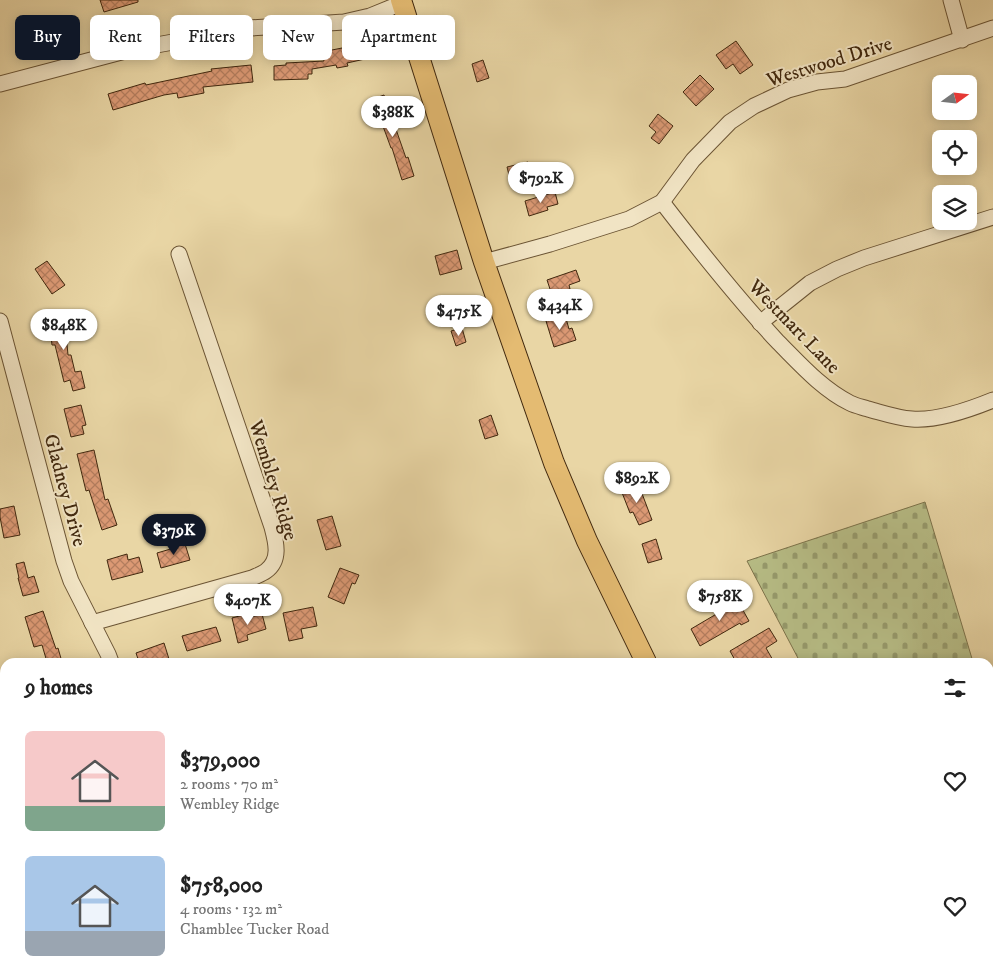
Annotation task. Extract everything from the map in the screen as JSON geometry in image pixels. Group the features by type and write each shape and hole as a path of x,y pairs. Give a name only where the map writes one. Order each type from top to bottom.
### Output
{"main road":[{"path":"402,1 484,262 554,463 587,541 644,658"}],"street":[{"path":"952,0 962,40"},
{"path":"0,84 129,50 250,28 344,22 370,16 402,1"},
{"name":"Westwood Drive","path":"484,262 550,244 629,219 662,202 693,160 730,122 754,106 788,90 817,82 845,79 993,28"},
{"name":"Westmart Lane","path":"662,202 760,323 805,370 851,404 891,416 930,419 976,407 993,400"},
{"path":"760,323 810,283 837,269 864,258 993,217"},
{"name":"Wembley Ridge","path":"92,623 252,578 266,571 275,562 277,544 272,527 179,254"},
{"name":"Gladney Drive","path":"0,321 64,561 71,581 110,658"}],"green space":[{"path":"925,502 972,658 798,658 747,561"}],"building":[{"path":"100,0 138,0 138,2 104,12"},
{"path":"736,41 753,65 740,74 733,64 726,69 716,55"},
{"path":"342,48 342,60 360,60 347,63 348,66 337,68 336,65 312,69 312,74 308,74 308,79 274,80 274,66 286,65 286,63 332,60 332,50"},
{"path":"483,60 489,78 477,82 472,64"},
{"path":"251,65 253,82 203,87 204,93 178,98 177,93 164,95 113,110 108,94 145,83 146,85 212,71 211,69"},
{"path":"700,75 714,89 696,106 683,92"},
{"path":"384,95 414,176 402,180 373,99"},
{"path":"658,114 673,126 659,144 651,138 656,132 649,126"},
{"path":"528,162 532,178 511,183 507,167"},
{"path":"555,192 558,204 547,207 548,210 529,216 525,201"},
{"path":"457,250 462,269 440,275 435,256"},
{"path":"47,261 65,285 52,294 35,269"},
{"path":"576,270 580,281 569,285 570,289 552,295 547,280"},
{"path":"451,296 456,314 443,317 438,300"},
{"path":"64,312 68,355 71,355 75,372 81,371 85,388 73,391 70,380 64,382 55,345 52,345 48,314"},
{"path":"565,315 569,329 572,328 576,340 554,347 546,321"},
{"path":"462,328 466,342 456,346 451,331"},
{"path":"81,405 86,425 82,426 84,434 71,437 64,409"},
{"path":"491,415 498,435 485,439 479,420"},
{"path":"94,450 105,500 108,499 117,525 102,530 89,490 86,491 77,454"},
{"path":"638,483 652,520 639,525 633,512 630,513 621,490"},
{"path":"14,506 20,535 4,538 0,509"},
{"path":"332,516 341,546 326,550 317,520"},
{"path":"656,539 662,559 648,563 642,544"},
{"path":"185,544 190,560 161,568 157,553"},
{"path":"127,554 128,560 139,557 143,572 112,580 107,560"},
{"path":"24,562 28,578 34,576 39,592 23,596 16,564"},
{"path":"340,568 359,575 355,584 352,583 344,604 328,597"},
{"path":"735,596 749,621 741,625 740,623 700,646 691,629 730,606 727,600"},
{"path":"313,607 317,626 301,629 303,638 289,641 283,613"},
{"path":"43,611 61,658 46,658 42,645 34,647 25,617"},
{"path":"262,614 266,629 247,635 248,640 238,643 232,618 243,615 244,619"},
{"path":"216,627 221,641 187,651 182,636"},
{"path":"769,628 777,641 766,648 772,658 734,658 730,651"},
{"path":"164,643 169,658 138,658 136,653"}]}
